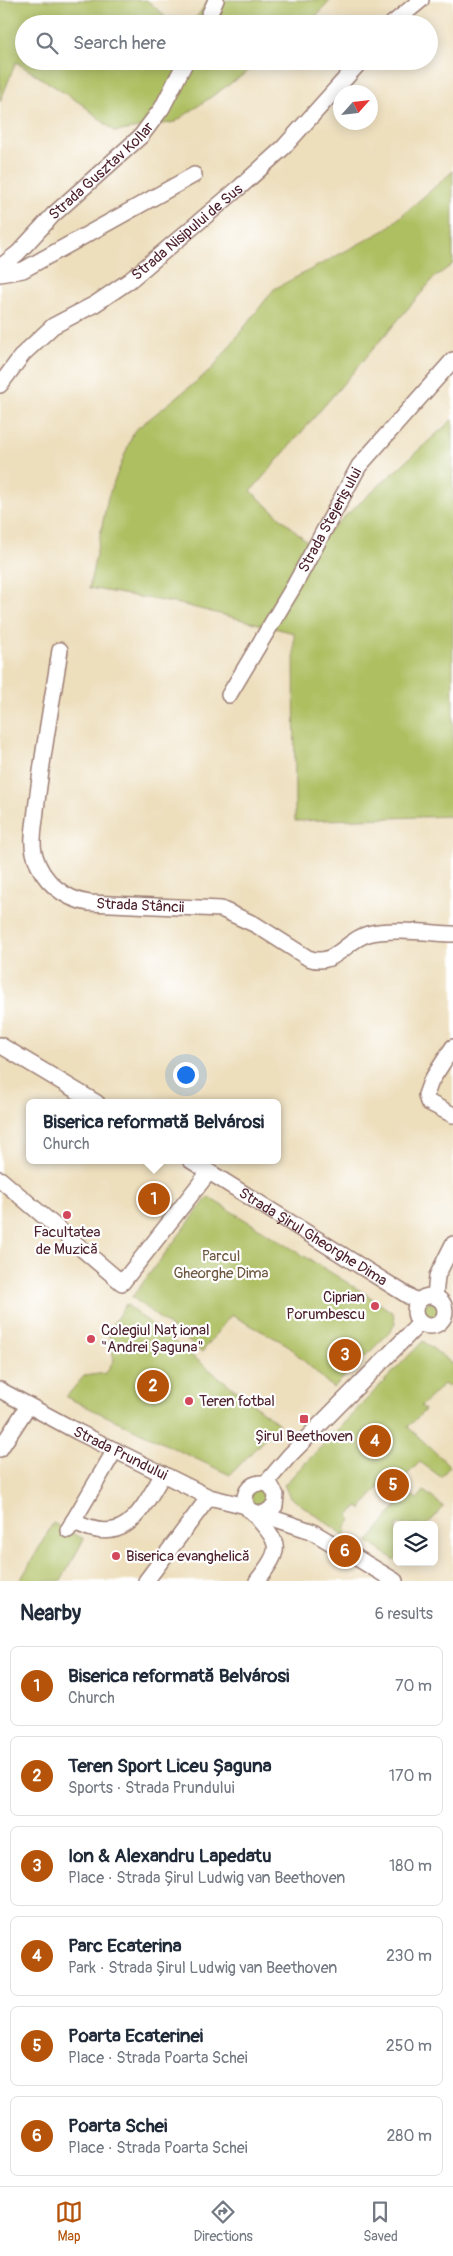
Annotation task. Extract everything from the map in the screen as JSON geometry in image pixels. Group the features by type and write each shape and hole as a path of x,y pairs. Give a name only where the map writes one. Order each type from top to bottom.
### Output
{"street":[{"path":"208,15 216,0"},
{"path":"402,15 420,0"},
{"name":"Strada Gusztav Kollar","path":"0,267 18,253 53,215 141,136 162,108 181,70"},
{"name":"Strada Nisipului de Sus","path":"0,385 23,354 53,326 95,304 129,281 240,187 283,148 354,70"},
{"path":"0,274 23,270 194,175"},
{"name":"Strada Stejerișului","path":"229,695 294,586 358,466 453,360"},
{"name":"Strada Stâncii","path":"60,650 33,836 34,854 42,872 62,894 75,901 89,903 221,909 256,926 316,961 327,960 337,956 357,939 376,932 453,934"},
{"path":"0,1046 90,1099"},
{"path":"453,1047 431,1081 426,1095 428,1102 453,1115"},
{"name":"Strada Șirul Gheorghe Dima","path":"196,1164 418,1302"},
{"path":"0,1180 122,1283 209,1172"},
{"path":"435,1297 437,1276 453,1244"},
{"path":"426,1297 435,1297 443,1302 448,1321 435,1326 427,1326 420,1323 416,1315 418,1302 426,1297"},
{"path":"266,1483 295,1450 420,1323"},
{"name":"Strada Prundului","path":"0,1390 209,1497 316,1533 338,1547"},
{"path":"0,1448 28,1406"},
{"path":"115,1450 70,1526 105,1531 122,1528 141,1512 163,1474"},
{"path":"254,1511 271,1510 276,1501 274,1490 266,1483 255,1483 247,1490 245,1501 269,1531 276,1547 275,1556 257,1581"},
{"path":"146,1581 209,1497"},
{"path":"352,1555 395,1581"}],"green space":[{"path":"0,0 147,0 164,15 15,15 15,64 0,102"},
{"path":"209,0 331,0 317,15 198,15"},
{"path":"28,70 250,70 175,122 115,132 83,105"},
{"path":"453,171 453,264 435,277 251,491 312,546 453,419 453,816 295,821 294,633 184,605 89,588 108,497 134,431 211,370 274,289 385,230"},
{"name":"Parcul Gheorghe Dima","path":"208,1197 366,1294 393,1313 395,1323 391,1331 333,1388 286,1344 231,1315 202,1352 132,1297"},
{"path":"430,1302 436,1305 439,1311 436,1317 430,1320 424,1317 421,1311 424,1305"},
{"path":"126,1304 279,1424 230,1475 66,1397 84,1376 106,1373 114,1360 108,1331"},
{"path":"423,1341 453,1364 453,1381 448,1387 444,1384 421,1406 425,1410 408,1427 450,1466 441,1477 420,1462 403,1479 392,1471 361,1509 357,1506 349,1516 352,1519 345,1528 347,1531 344,1535 290,1497 284,1485"},
{"path":"254,1489 270,1491 270,1505 254,1508 251,1492"},
{"path":"424,1491 444,1507 431,1521 393,1521 393,1559 368,1542 408,1492 417,1499"},
{"path":"53,1523 84,1539 61,1581 20,1581"}],"place":[{"name":"Biserica reformată Belvárosi","path":"154,1199"},
{"name":"Facultatea de Muzică","path":"67,1215"},
{"name":"Ciprian Porumbescu","path":"375,1306"},
{"name":"Colegiul Național \"Andrei Șaguna\"","path":"91,1339"},
{"name":"Ion & Alexandru Lapedatu","path":"345,1355"},
{"name":"Teren Sport Liceu Șaguna","path":"153,1386"},
{"name":"Teren fotbal","path":"189,1401"},
{"name":"Șirul Beethoven","path":"304,1419"},
{"name":"Parc Ecaterina","path":"375,1441"},
{"name":"Poarta Ecaterinei","path":"393,1485"},
{"name":"Poarta Schei","path":"345,1551"},
{"name":"Biserica evanghelică","path":"116,1556"}]}
